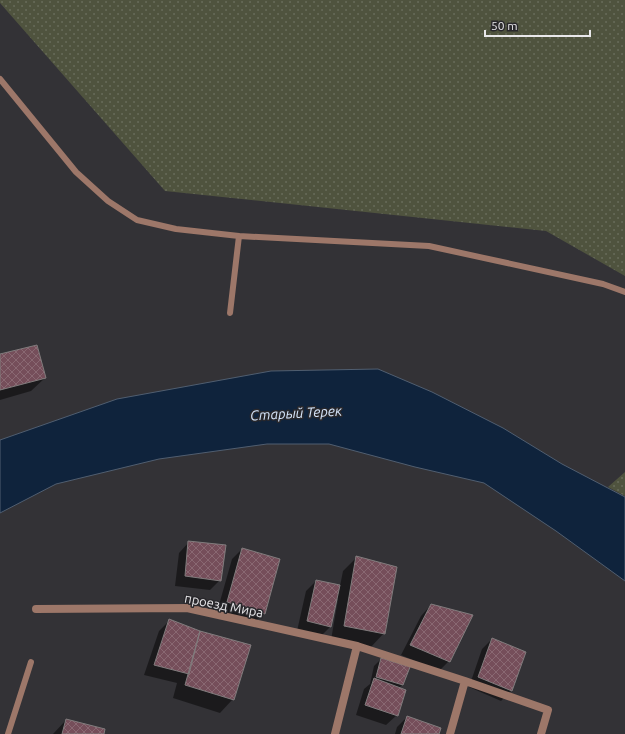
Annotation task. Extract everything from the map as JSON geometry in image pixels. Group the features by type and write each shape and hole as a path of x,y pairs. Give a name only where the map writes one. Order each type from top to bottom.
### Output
{"street":[{"name":"проезд Мира","path":"36,609 187,608 357,646 548,710 541,734"},
{"path":"335,734 357,646"},
{"path":"450,734 465,681"}],"lane":[{"path":"0,79 76,172 108,200 137,220 176,229 239,236 429,246 603,284 625,292"},
{"path":"230,313 239,236"},
{"path":"8,734 31,662"}],"green space":[{"path":"0,0 625,0 625,276 546,231 165,191 0,3"},
{"path":"625,472 625,496 608,487"}],"water":[{"name":"Старый Терек","path":"378,369 432,392 503,428 562,464 625,497 625,581 556,531 484,483 415,467 329,444 267,444 159,459 56,484 0,513 0,440 117,399 271,371"}],"building":[{"path":"37,345 46,378 0,390 0,354"},
{"path":"188,541 226,545 221,581 185,576"},
{"path":"242,548 280,559 265,614 227,602"},
{"path":"356,556 397,567 385,634 344,626"},
{"path":"316,580 340,585 331,627 307,621"},
{"path":"431,604 473,615 450,662 410,645"},
{"path":"169,619 200,631 189,674 154,665"},
{"path":"200,631 251,645 234,700 185,685"},
{"path":"492,638 526,652 512,691 478,677"},
{"path":"381,658 410,667 403,685 376,677"},
{"path":"374,678 406,690 398,716 365,705"},
{"path":"407,716 441,728 439,734 401,734"},
{"path":"66,719 105,729 104,734 62,734"}]}
